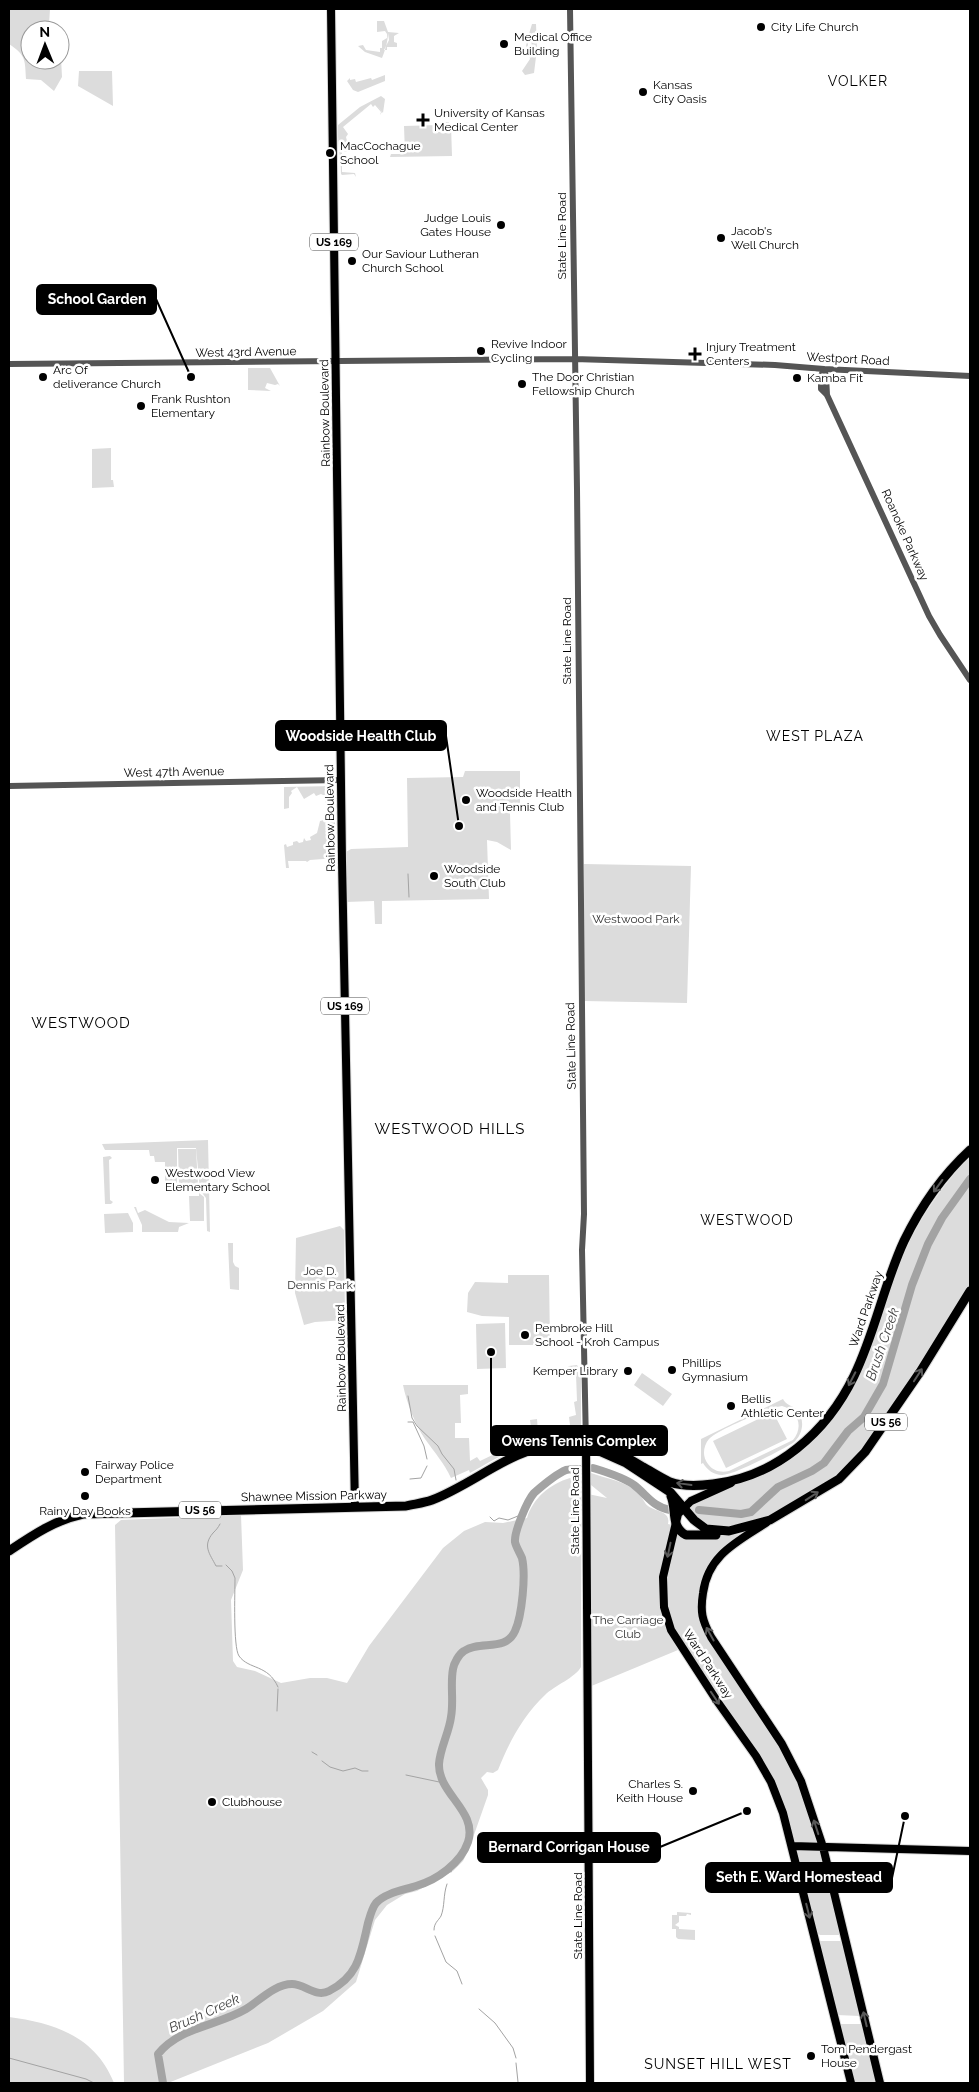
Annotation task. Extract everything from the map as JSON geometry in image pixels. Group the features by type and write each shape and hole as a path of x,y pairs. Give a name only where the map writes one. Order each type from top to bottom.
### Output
{"highway":[{"name":"Ward Parkway","path":"733,1482 759,1472 805,1443 824,1424 840,1402 854,1376 905,1240 936,1190 970,1150"},
{"name":"Ward Parkway","path":"770,1520 839,1479 865,1452 920,1372 970,1291"},
{"name":"Shawnee Mission Parkway","path":"9,1551 47,1526 65,1518 83,1514 401,1506 429,1501 528,1450 559,1444 586,1444"},
{"name":"US 56","path":"586,1444 593,1449 616,1458 670,1492 694,1520 706,1529 729,1532 770,1520"},
{"name":"US 56","path":"586,1444 596,1444 617,1451 671,1482 698,1486 733,1482"},
{"path":"641,1473 647,1480 671,1496 674,1503 675,1522 680,1531 686,1535 715,1535 729,1532"}],"main road":[{"name":"Rainbow Boulevard","path":"331,9 340,780 355,1507"},
{"name":"State Line Road","path":"586,1444 590,2083"},
{"name":"Ward Parkway","path":"733,1482 691,1501 678,1514 663,1577 664,1607 671,1630 761,1765 783,1814 851,2083"},
{"name":"Ward Parkway","path":"770,1520 733,1544 714,1562 705,1579 701,1608 703,1622 711,1638 762,1712 797,1771 823,1847 880,2083"},
{"path":"792,1846 970,1851"}],"street":[{"name":"State Line Road","path":"570,9 577,472 584,1214 582,1242 586,1444"},
{"name":"West 43rd Avenue","path":"9,364 574,359"},
{"name":"Westport Road","path":"574,359 782,365 824,369 970,376"},
{"name":"Roanoke Parkway","path":"824,369 827,395 929,616 970,680"},
{"name":"West 47th Avenue","path":"9,786 340,780"}],"green space":[{"path":"9,9 50,9 49,20 20,20 20,52 9,44"},
{"path":"377,21 384,21 388,32 399,33 394,36 394,42 397,43 397,47 387,47 382,58 365,52 358,46 363,45 366,50 380,52 382,41 387,38 387,34 385,31 377,32"},
{"path":"532,24 536,24 537,49 534,73 525,75 522,71 530,59 526,46 528,37","holes":["528,37 531,38 532,48 528,48"]},
{"path":"25,70 62,70 62,77 54,91 41,80 26,79"},
{"path":"79,71 112,71 113,106 78,86"},
{"path":"385,75 385,81 358,92 353,90 347,81 350,78 350,80 355,79 356,82 371,78 372,80"},
{"path":"381,96 385,99 383,113 376,104 382,112 380,115 381,112 375,105 373,107 371,104 343,127 348,134 345,143 348,151 352,151 353,147 358,145 353,152 342,151 342,172 355,173 356,177 354,174 342,175 338,125 360,107"},
{"path":"441,122 449,122 449,125 451,125 452,156 390,157 391,154 405,154 404,126 441,125"},
{"path":"248,368 270,368 280,386 267,383 265,388 271,391 248,390"},
{"path":"111,448 111,480 113,480 114,487 92,488 92,449"},
{"path":"465,771 520,771 520,813 510,813 511,850 497,842 487,840 489,899 382,901 382,924 375,924 374,901 346,902 346,852 351,849 408,847 407,778 463,777"},
{"path":"334,786 336,858 310,860 307,862 288,861 289,868 286,868 284,845 286,844 287,847 293,845 293,842 303,842 304,838 306,841 311,840 310,837 317,833 320,821 328,819 328,804 325,802 325,796 321,794 316,796 314,793 304,799 297,787 291,791 289,808 284,809 284,787"},
{"name":"Westwood Park","path":"584,864 691,866 687,1003 584,1001"},
{"path":"208,1140 210,1232 207,1231 206,1198 200,1190 196,1148 177,1148 177,1184 171,1189 165,1189 165,1162 155,1162 154,1156 150,1156 149,1150 105,1150 102,1144"},
{"path":"178,1149 196,1149 198,1184 179,1185"},
{"path":"110,1156 112,1158 109,1160 110,1200 113,1202 105,1204 103,1157"},
{"path":"970,1156 970,1285 872,1438 846,1467 823,1484 765,1519 726,1530 700,1523 688,1508 694,1503 765,1472 793,1457 826,1427 843,1405 867,1355 912,1236 934,1200"},
{"path":"199,1193 204,1197 204,1221 190,1221 189,1196 199,1196"},
{"path":"134,1207 136,1207 138,1213 145,1210 169,1222 189,1223 179,1227 178,1232 142,1232 142,1225"},
{"path":"128,1213 133,1223 133,1232 105,1233 104,1214"},
{"name":"Joe D. Dennis Park","path":"340,1226 344,1230 345,1320 315,1322 304,1325 295,1293 296,1238"},
{"path":"228,1243 233,1243 233,1262 239,1268 239,1290 230,1289"},
{"path":"508,1275 549,1275 550,1345 509,1345 509,1317 482,1316 467,1312 468,1293 475,1282 508,1283"},
{"path":"505,1323 506,1368 477,1369 476,1324"},
{"path":"577,1365 581,1372 581,1430 577,1436 543,1440 520,1447 470,1473 469,1470 451,1478 418,1427 403,1385 468,1385 468,1394 460,1395 461,1423 455,1423 455,1438 469,1438 470,1461 477,1457 480,1461 507,1448 508,1446 499,1432 505,1429 510,1431 512,1441 532,1435 530,1420 537,1419 538,1431 541,1433 561,1430 560,1426 570,1425 569,1417 576,1415 574,1402 577,1401 576,1374 574,1371 567,1373 566,1369 569,1366"},
{"path":"642,1373 672,1394 663,1406 634,1385"},
{"path":"783,1399 787,1404 796,1409 802,1422 799,1436 793,1443 747,1467 728,1474 719,1475 709,1470 703,1463 701,1464 701,1439","holes":["782,1406 788,1408 795,1415 799,1425 793,1440 729,1471 720,1472 715,1470 706,1461 704,1448 709,1439 714,1435 771,1408"]},
{"path":"773,1412 787,1439 726,1468 713,1441"},
{"name":"The Carriage Club","path":"591,1473 622,1483 633,1489 648,1506 665,1514 668,1524 672,1525 661,1574 667,1625 678,1650 589,1687 588,1494 607,1498 591,1485"},
{"path":"570,1478 581,1478 581,1667 575,1674 537,1703 517,1730 498,1770 493,1773 487,1772 481,1778 488,1790 488,1795 463,1861 453,1871 417,1891 405,1894 387,1905 375,1920 356,1982 323,2011 268,2043 168,2083 124,2083 115,1525 121,1520 241,1515 243,1570 231,1600 233,1661 237,1667 255,1671 281,1683 310,1678 327,1678 347,1683 369,1646 443,1548 464,1531 485,1522 503,1523 527,1518 533,1504 543,1493 556,1484"},
{"path":"677,1530 718,1536 743,1534 721,1550 704,1572 698,1596 699,1618 707,1639 769,1729 799,1782 817,1843 795,1842 783,1805 677,1637 667,1607 666,1579"},
{"path":"799,1850 820,1851 840,1935 820,1935 817,1933 797,1852"},
{"path":"677,1912 691,1913 691,1915 679,1916 679,1922 675,1925 679,1929 695,1930 695,1940 678,1939 676,1937 676,1929 672,1929 672,1915 677,1915"},
{"path":"840,1941 844,1944 860,2016 837,2015 819,1942"},
{"path":"9,2017 58,2028 85,2043 106,2067 114,2083 9,2083"},
{"path":"840,2024 862,2024 877,2083 853,2083"}],"waterway":[{"path":"408,874 409,897"},
{"name":"Brush Creek","path":"699,1510 741,1514 751,1512 778,1487 812,1471 824,1463 848,1431 864,1417 883,1384 912,1285 928,1244 942,1218 970,1179"},
{"path":"408,1396 412,1418 417,1426 438,1446 454,1469 456,1480"},
{"path":"408,1422 413,1422 424,1446 427,1459"},
{"path":"410,1479 421,1478 427,1466"},
{"name":"Brush Creek","path":"593,1468 630,1482 659,1506 670,1510"},
{"name":"Brush Creek","path":"163,2083 158,2054 177,2038 188,2032 235,2015 279,1987 292,1984 324,1993 339,1985 353,1971 357,1963 370,1915 376,1903 389,1894 432,1880 454,1864 465,1850 470,1831 468,1821 440,1775 439,1764 451,1717 452,1675 454,1667 459,1656 464,1651 477,1646 499,1644 511,1637 515,1631 520,1616 523,1585 522,1558 516,1546 515,1537 522,1517 531,1497 541,1487 562,1472 579,1469"},
{"path":"490,1517 494,1521 499,1518 508,1520 523,1514"},
{"path":"220,1524 208,1542 208,1550 216,1566 222,1566"},
{"path":"226,1565 232,1571 235,1578 235,1631 239,1656 248,1664 269,1674 278,1687"},
{"path":"277,1711 278,1689"},
{"path":"312,1752 317,1755"},
{"path":"322,1761 330,1767 343,1771 355,1768 368,1771"},
{"path":"406,1775 444,1783"},
{"name":"Brush Creek","path":"451,1872 452,1865"},
{"path":"434,1930 435,1924 441,1916 447,1884"},
{"path":"435,1936 446,1962 457,1971 462,1984"},
{"path":"479,2009 495,2023 513,2048 516,2058"},
{"path":"9,2058 86,2079 94,2083"},
{"path":"516,2063 518,2082"}],"place":[{"name":"City Life Church","path":"761,27"},
{"name":"Medical Office Building","path":"504,44"},
{"name":"Kansas City Oasis","path":"643,92"},
{"name":"University of Kansas Medical Center","path":"423,120"},
{"name":"MacCochague School","path":"330,153"},
{"name":"Judge Louis Gates House","path":"501,225"},
{"name":"Jacob's Well Church","path":"721,238"},
{"name":"Our Saviour Lutheran Church School","path":"352,261"},
{"name":"Revive Indoor Cycling","path":"481,351"},
{"name":"Injury Treatment Centers","path":"695,354"},
{"name":"Arc Of deliverance Church","path":"43,377"},
{"name":"School Garden","path":"191,377"},
{"name":"Kamba Fit","path":"797,378"},
{"name":"The Door Christian Fellowship Church","path":"522,384"},
{"name":"Frank Rushton Elementary","path":"141,406"},
{"name":"Woodside Health and Tennis Club","path":"466,800"},
{"name":"Woodside Health Club","path":"459,826"},
{"name":"Woodside South Club","path":"434,876"},
{"name":"Westwood View Elementary School","path":"155,1180"},
{"name":"Pembroke Hill School - Kroh Campus","path":"525,1335"},
{"name":"Owens Tennis Complex","path":"491,1352"},
{"name":"Phillips Gymnasium","path":"672,1370"},
{"name":"Kemper Library","path":"628,1371"},
{"name":"Bellis Athletic Center","path":"731,1406"},
{"name":"Fairway Police Department","path":"85,1472"},
{"name":"Rainy Day Books","path":"85,1496"},
{"name":"Charles S. Keith House","path":"693,1791"},
{"name":"Clubhouse","path":"212,1802"},
{"name":"Bernard Corrigan House","path":"747,1811"},
{"name":"Seth E. Ward Homestead","path":"905,1816"},
{"name":"Tom Pendergast House","path":"811,2056"}],"district":[{"name":"VOLKER","path":"858,81"},
{"name":"WEST PLAZA","path":"815,736"},
{"name":"WESTWOOD","path":"81,1023"},
{"name":"WESTWOOD HILLS","path":"450,1129"},
{"name":"WESTWOOD","path":"747,1220"},
{"name":"SUNSET HILL WEST","path":"718,2064"}]}
